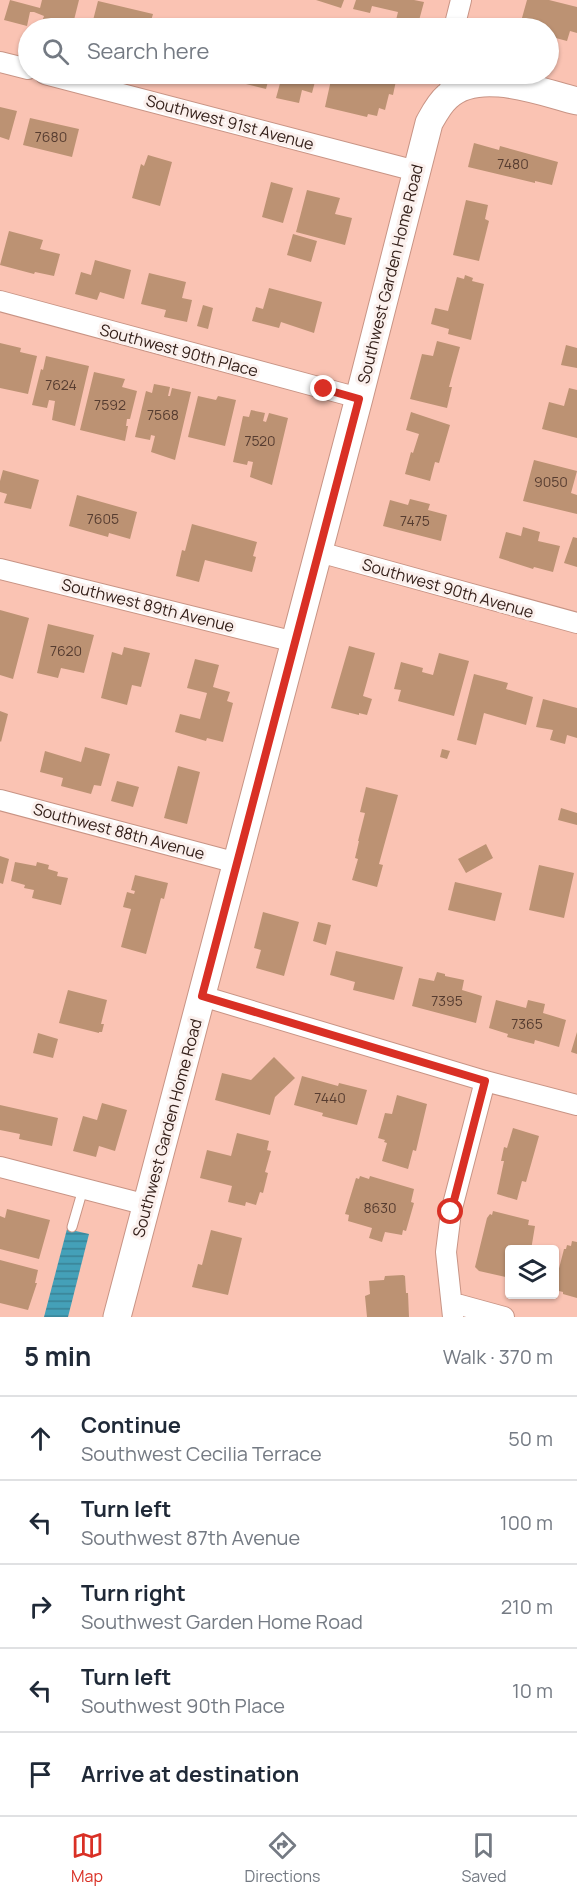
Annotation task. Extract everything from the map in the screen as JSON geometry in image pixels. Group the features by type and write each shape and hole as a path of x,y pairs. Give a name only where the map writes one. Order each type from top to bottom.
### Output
{"main road":[{"name":"Southwest Garden Home Road","path":"117,1317 359,399 416,171 429,123 450,84"},
{"path":"511,84 577,101"}],"street":[{"path":"456,18 461,0"},
{"path":"0,62 18,66"},
{"name":"Southwest 91st Avenue","path":"83,84 416,171"},
{"name":"Southwest 90th Place","path":"0,301 359,399"},
{"name":"Southwest 90th Avenue","path":"319,552 577,623"},
{"name":"Southwest 89th Avenue","path":"0,569 295,642"},
{"name":"Southwest 88th Avenue","path":"0,800 237,863"},
{"path":"202,996 485,1081 577,1105"},
{"path":"485,1081 451,1212 446,1252 453,1310 504,1317"},
{"path":"0,1167 147,1205"}],"lane":[{"path":"72,1227 83,1189"}],"water":[{"path":"67,1229 89,1234 68,1317 44,1317"}],"building":[{"path":"10,0 40,8 42,0 79,0 74,18 43,18 44,16 30,12 29,18 18,18 18,24 4,20"},
{"path":"316,0 344,0 341,8"},
{"path":"356,0 424,2 420,18 396,18 398,12 372,6 370,13 353,9"},
{"path":"527,0 549,0 577,7 577,33 570,31 567,41 559,39 559,18 522,18"},
{"path":"98,1 153,14 152,18 94,18"},
{"path":"246,84 267,84 266,89"},
{"path":"280,84 314,84 312,93 302,90 299,103 276,98"},
{"path":"330,84 395,84 393,95 389,94 385,110 379,108 377,116 368,114 367,117 325,107"},
{"path":"0,107 17,111 9,140 0,137"},
{"path":"30,118 79,129 72,157 23,145"},
{"path":"474,143 499,150 500,146 558,162 552,185 468,167"},
{"path":"148,155 172,162 160,206 132,198 141,164 144,166"},
{"path":"271,182 293,188 283,223 262,217"},
{"path":"307,190 340,198 335,214 352,218 345,245 296,232"},
{"path":"466,200 488,205 485,219 489,221 479,261 453,255"},
{"path":"9,231 43,240 40,249 60,254 54,276 35,272 34,274 0,265"},
{"path":"293,234 317,241 311,262 287,255"},
{"path":"95,260 131,270 124,299 100,292 97,300 75,294 81,272 91,275"},
{"path":"149,273 186,282 182,298 192,300 187,322 164,317 166,310 141,304"},
{"path":"465,275 473,278 472,281 484,284 471,340 448,334 449,329 431,324 435,308 448,311 457,277 464,279"},
{"path":"269,288 322,302 314,333 281,322 279,328 252,321 256,307 263,309"},
{"path":"203,305 213,308 208,329 197,326"},
{"path":"437,341 460,347 449,387 452,387 447,408 410,399 422,354 433,356"},
{"path":"0,343 21,348 20,352 37,356 28,394 0,388"},
{"path":"566,345 577,348 577,368 561,365"},
{"path":"46,356 89,366 75,426 52,420 55,401 49,400 47,408 32,405"},
{"path":"94,372 125,379 122,387 137,391 130,419 127,419 125,441 80,430"},
{"path":"154,384 170,387 168,396 172,388 191,392 175,460 151,452 155,436 151,435 150,440 135,437 146,391 152,393"},
{"path":"569,388 577,390 577,438 542,429 549,402 564,406"},
{"path":"198,396 216,400 218,396 236,400 225,446 188,437"},
{"path":"251,410 265,413 263,421 266,422 269,413 288,418 272,485 250,477 253,462 248,461 247,465 233,462 243,416 249,417"},
{"path":"411,412 450,425 439,463 435,462 430,481 405,474 419,434 406,430"},
{"path":"534,460 577,471 571,493 577,495 577,514 523,501"},
{"path":"3,470 39,480 31,509 4,503 7,494 0,492"},
{"path":"77,495 137,512 130,539 109,533 108,537 69,526"},
{"path":"410,499 430,504 428,510 447,515 441,541 383,526 390,500 408,505"},
{"path":"192,524 257,542 252,572 205,560 199,582 176,576 182,550 185,551"},
{"path":"523,527 540,532 538,541 560,546 553,572 534,567 533,569 499,558 506,532 521,536"},
{"path":"573,537 577,538 577,567 564,563"},
{"path":"0,610 29,618 13,679 0,675"},
{"path":"48,624 94,635 84,673 61,668 58,678 37,673"},
{"path":"349,646 375,653 363,696 372,699 367,715 331,708"},
{"path":"124,647 150,653 141,687 132,685 127,705 101,698 112,652 122,655"},
{"path":"439,653 469,661 454,716 398,701 401,690 394,689 401,662 423,668 422,672 433,675"},
{"path":"195,659 219,665 213,687 230,692 227,701 233,703 223,742 207,738 206,741 175,732 180,714 200,719 207,693 187,688"},
{"path":"474,674 508,683 506,689 533,697 526,725 484,713 476,745 457,740"},
{"path":"543,699 577,708 577,738 567,735 565,744 550,740 553,730 536,727"},
{"path":"0,711 8,714 1,742 0,741"},
{"path":"85,747 110,754 101,786 94,785 91,794 61,786 63,778 40,772 45,751 81,762"},
{"path":"442,749 450,751 447,759 440,757"},
{"path":"178,766 200,772 187,824 164,818"},
{"path":"117,781 139,787 133,807 111,801"},
{"path":"366,787 398,795 379,864 383,865 377,887 352,880 358,859 355,858 365,813 360,812"},
{"path":"561,808 577,813 577,825 558,820"},
{"path":"486,844 493,858 466,873 458,859"},
{"path":"0,856 9,859 3,884 0,883"},
{"path":"15,862 36,866 37,862 49,865 48,869 58,872 57,876 68,878 61,905 32,898 34,890 11,881"},
{"path":"539,865 574,873 564,918 529,910"},
{"path":"135,875 168,883 164,899 161,898 146,954 121,947 131,909 123,907 127,892 134,894 135,891 131,890"},
{"path":"455,882 502,893 495,921 448,910"},
{"path":"263,912 299,922 284,976 256,968 261,950 254,948"},
{"path":"318,922 331,925 326,945 313,941"},
{"path":"336,951 403,967 394,1000 353,990 355,982 330,975"},
{"path":"437,972 464,980 462,990 482,996 476,1023 412,1006 419,978 434,981"},
{"path":"68,990 107,1000 101,1024 104,1024 102,1032 59,1023"},
{"path":"496,1000 526,1008 528,1000 545,1004 543,1013 566,1020 559,1047 535,1040 534,1044 507,1037 508,1034 489,1028"},
{"path":"577,1032 577,1054 571,1052"},
{"path":"38,1033 58,1039 53,1058 33,1053"},
{"path":"274,1057 295,1078 275,1097 270,1115 215,1100 222,1073 251,1080"},
{"path":"302,1076 338,1086 339,1083 367,1090 357,1125 322,1116 323,1113 294,1105"},
{"path":"397,1095 427,1104 416,1151 413,1150 408,1169 382,1161 387,1143 378,1138 385,1113 392,1114"},
{"path":"102,1103 127,1110 115,1151 99,1146 96,1157 73,1151 83,1116 97,1120"},
{"path":"0,1105 58,1118 52,1146 19,1139 20,1134 0,1130"},
{"path":"513,1128 539,1136 526,1182 522,1181 517,1200 497,1194 504,1161 501,1161 504,1147 507,1148"},
{"path":"237,1133 269,1141 267,1150 271,1151 265,1172 268,1173 263,1193 260,1192 256,1205 246,1202 245,1206 228,1202 232,1186 200,1178 207,1150 231,1156"},
{"path":"360,1176 369,1179 370,1176 414,1189 411,1202 414,1203 406,1231 403,1230 402,1235 385,1232 382,1242 369,1238 372,1228 348,1221 349,1215 345,1214 356,1178 359,1179"},
{"path":"7,1209 50,1220 39,1259 0,1249 0,1216 5,1218"},
{"path":"493,1211 529,1220 528,1225 535,1226 532,1245 505,1245 505,1277 479,1271 475,1267 487,1218 490,1214 492,1215"},
{"path":"211,1230 242,1238 228,1295 192,1287 198,1264 202,1265"},
{"path":"572,1241 577,1242 577,1298 559,1291 559,1268 564,1249 567,1245 571,1246"},
{"path":"0,1260 38,1270 35,1283 37,1283 28,1310 0,1303"},
{"path":"385,1276 405,1276 406,1293 408,1293 409,1317 367,1317 365,1296 370,1294 369,1281 384,1280"}],"route":[{"path":"324,389 359,399 202,996 485,1081 451,1212"}]}
